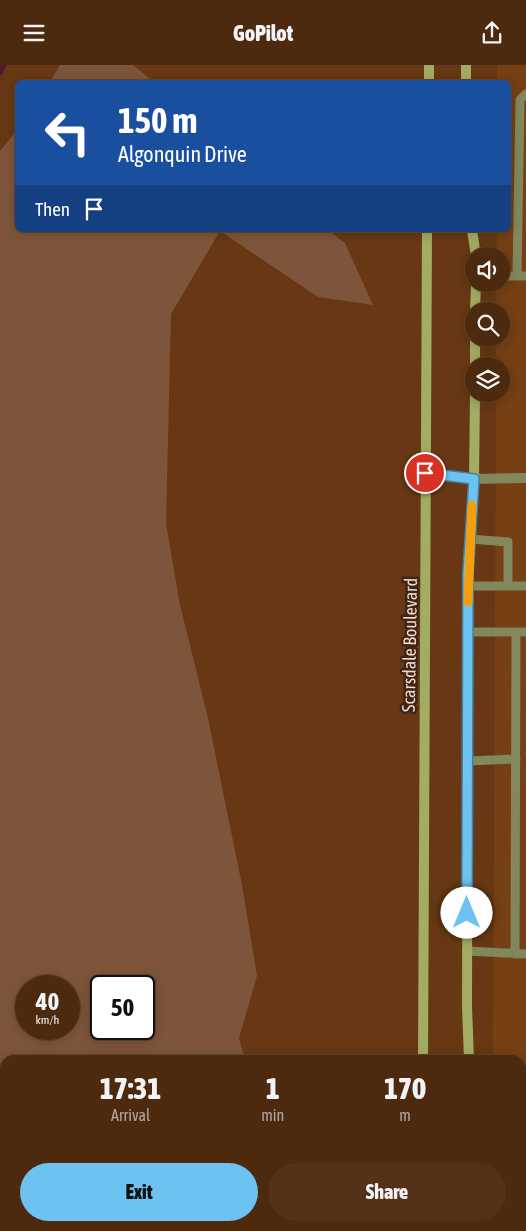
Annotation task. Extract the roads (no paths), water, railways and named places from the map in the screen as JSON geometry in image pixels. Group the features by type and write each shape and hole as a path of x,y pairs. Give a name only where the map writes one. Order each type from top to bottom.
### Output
{"main road":[{"path":"428,80 429,65"},
{"path":"466,65 466,80"},
{"name":"Scarsdale Boulevard","path":"423,1055 422,988 427,583 425,473 427,232"},
{"path":"472,232 475,247"},
{"path":"469,1055 467,951 468,585 474,479 474,402"}],"street":[{"path":"425,473 474,479 526,479"}],"lane":[{"path":"522,276 519,160 520,100 526,94"},
{"path":"511,160 519,160"},
{"path":"470,539 508,542 508,586"},
{"path":"468,585 526,586"},
{"path":"468,632 521,631 516,759 515,954"},
{"path":"467,761 516,759"},
{"path":"467,951 526,954"}],"waterway":[{"path":"0,73 4,65"}]}
